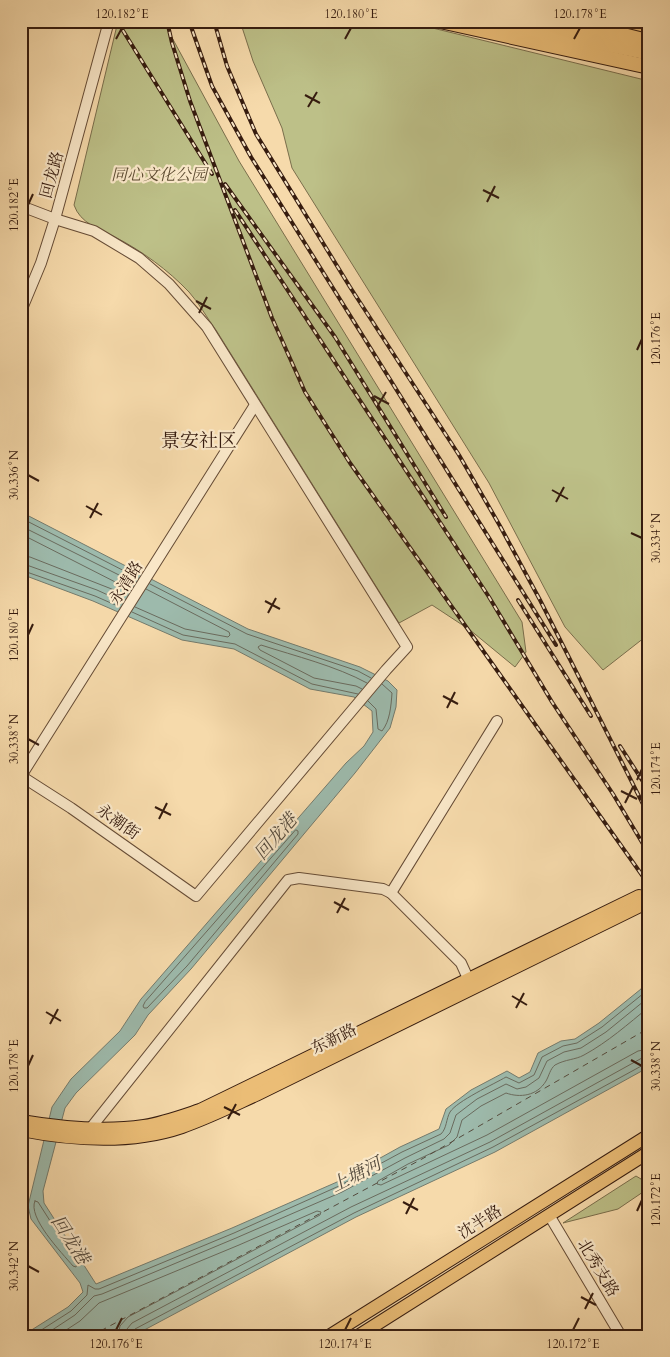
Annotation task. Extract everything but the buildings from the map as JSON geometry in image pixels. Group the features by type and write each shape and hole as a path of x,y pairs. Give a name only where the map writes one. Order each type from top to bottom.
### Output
{"highway":[{"path":"440,21 649,67"},
{"path":"492,21 649,53"},
{"path":"556,21 649,41"},
{"path":"633,24 649,26"}],"main road":[{"path":"463,21 649,59"},
{"path":"599,21 633,24 649,32"},
{"name":"东新路","path":"63,1132 144,1126 172,1120 200,1110 470,984 642,900"},
{"name":"东新路","path":"21,1130 42,1129 92,1139 161,1133 181,1128 214,1115 470,984"},
{"name":"东新路","path":"21,1121 42,1129"},
{"name":"沈半路","path":"329,1336 649,1135"},
{"name":"沈半路","path":"358,1336 649,1152"}],"street":[{"name":"回龙路","path":"21,311 41,263 55,219 109,21"},
{"path":"21,206 94,231 139,258 169,284 207,327 255,405"},
{"name":"永清路","path":"21,776 255,405"},
{"name":"永潮街","path":"21,776 80,814 196,896 354,707 407,647 255,405"},
{"path":"391,892 498,721"},
{"path":"90,1129 288,880 299,878 383,889 391,892 461,963 470,984"},
{"name":"北秀支路","path":"549,1215 621,1336"}],"green space":[{"name":"同心文化公园","path":"118,21 163,21 239,161 522,622 526,652 515,667 470,630 432,605 399,623 193,296 172,276 145,255 125,242 91,225 77,211 74,205"},
{"path":"240,21 404,21 649,81 649,634 603,670 565,627 489,483 292,168 282,128 253,61"},
{"path":"636,1176 645,1184 643,1192 618,1209 563,1223"}],"water":[{"name":"上塘河","path":"21,512 248,629 360,667 388,681 397,690 396,707 390,728 355,773 191,969 148,1015 135,1035 76,1093 65,1108 43,1191 44,1203 96,1284 337,1182 400,1147 439,1129 446,1109 471,1090 507,1071 519,1078 530,1072 538,1053 561,1041 575,1039 599,1023 641,989 649,975 649,1067 495,1152 356,1217 133,1336 22,1336 68,1307 83,1292 80,1283 31,1219 28,1206 52,1107 71,1079 120,1031 141,999 346,763 364,746 373,732 372,711 354,697 310,689 234,649 182,640 93,601 21,574"}],"ferry route":[{"path":"91,1336 422,1159 649,1028"}],"railway":[{"path":"117,21 212,174"},
{"path":"167,21 190,101 272,318 305,392 350,463 649,885"},
{"path":"189,21 212,86 251,157 556,645"},
{"path":"214,21 227,66 256,134 350,287 459,455 500,526 540,600 649,816"},
{"path":"225,184 335,337 446,517"},
{"path":"235,210 489,597 552,702 613,794 649,854"},
{"path":"518,600 591,716"},
{"path":"620,746 649,791"}],"district":[{"name":"景安社区","path":"199,441"}],"water label":[{"name":"回龙港","path":"276,837"},
{"name":"回龙港","path":"70,1240"}]}
